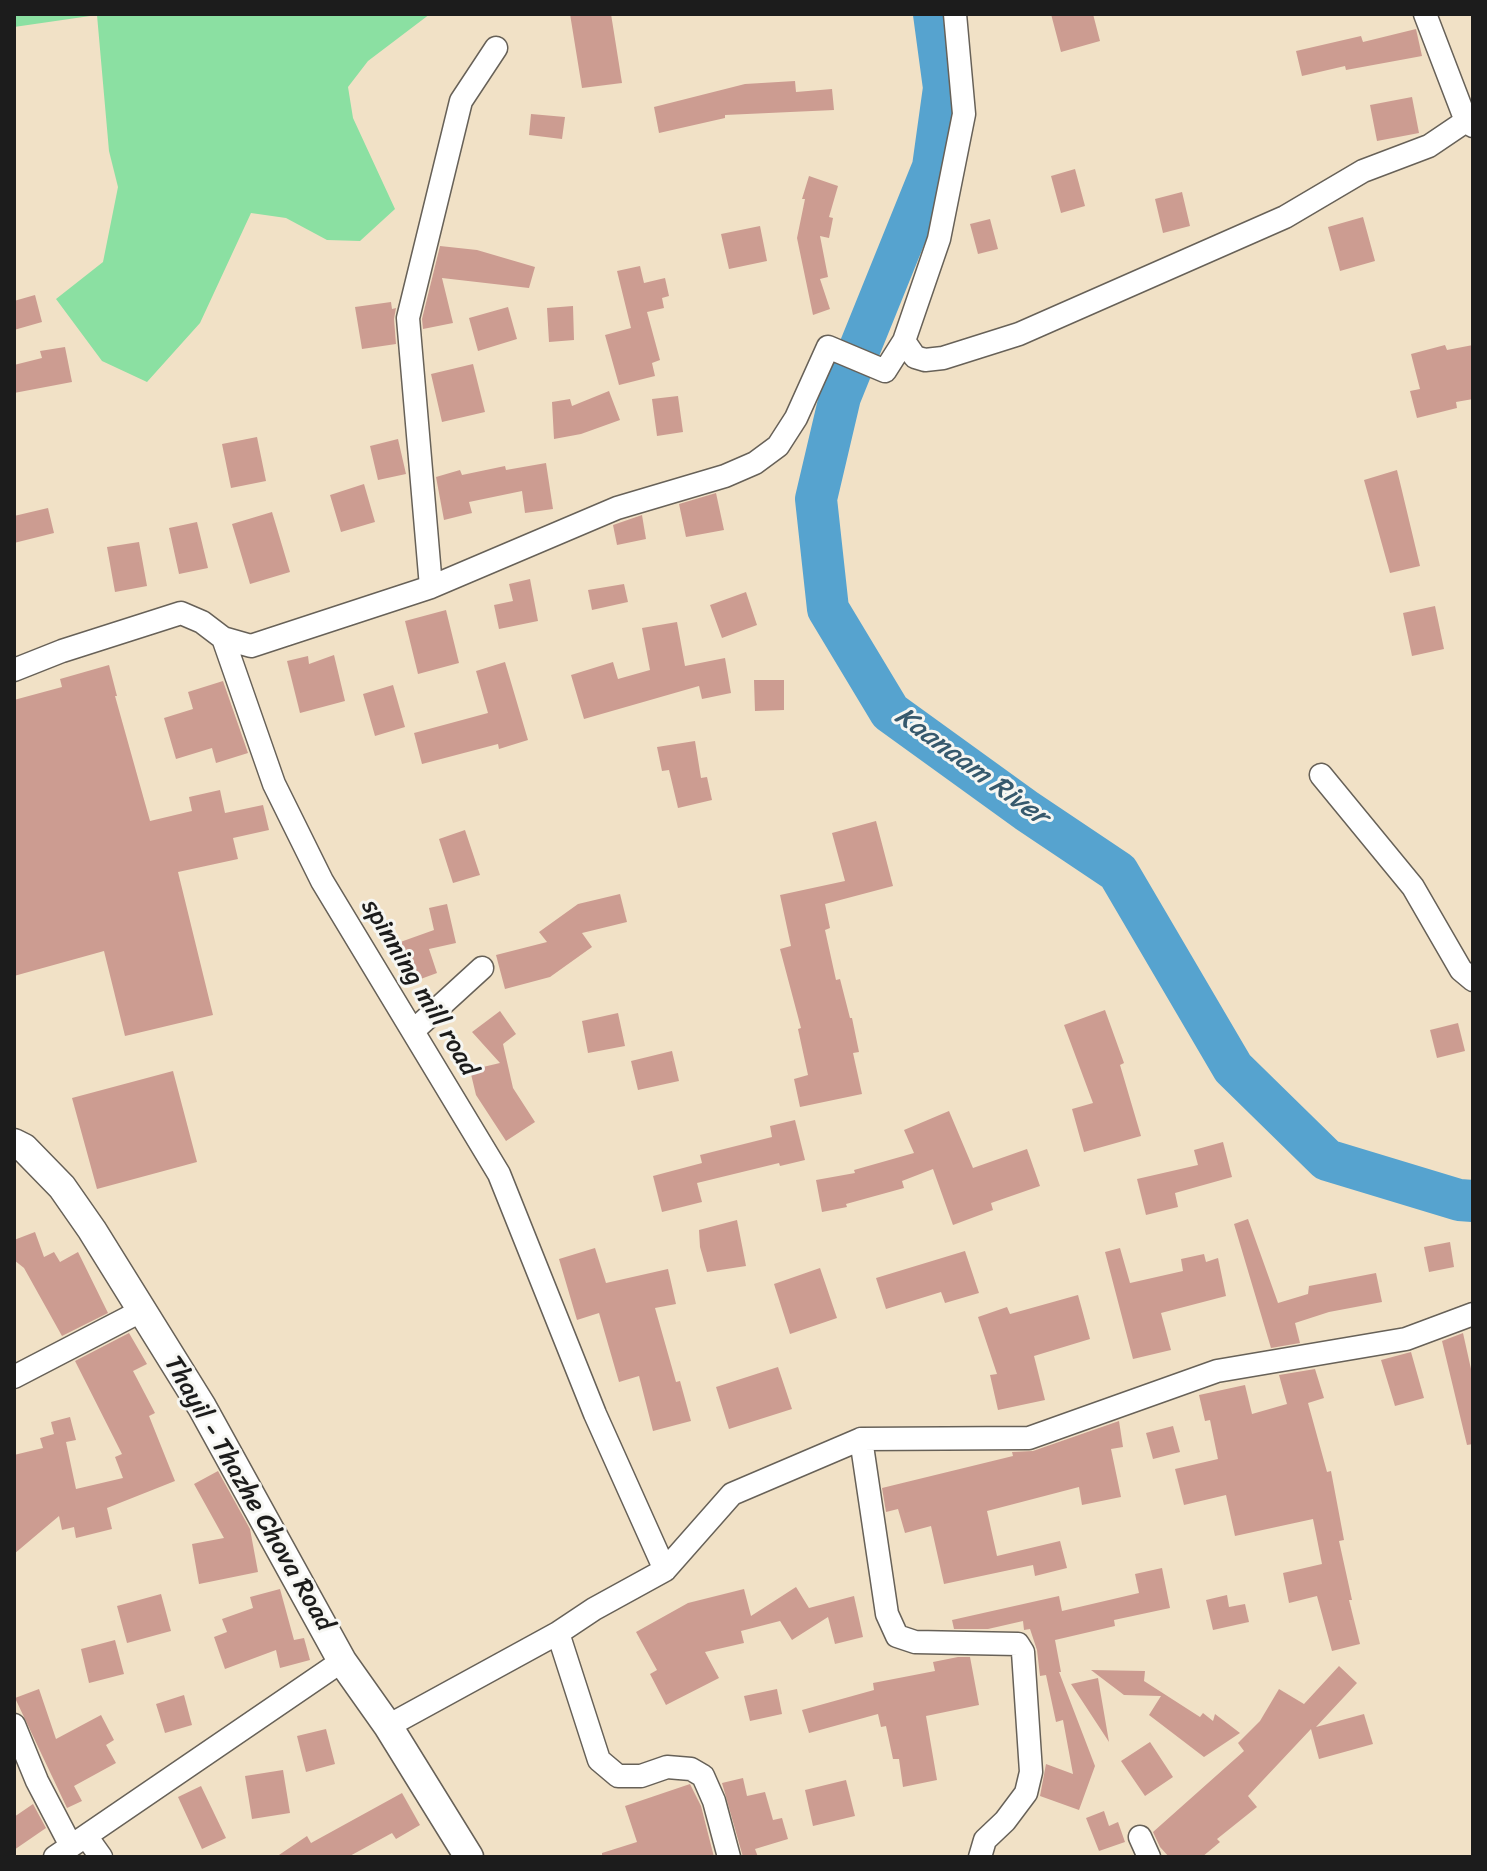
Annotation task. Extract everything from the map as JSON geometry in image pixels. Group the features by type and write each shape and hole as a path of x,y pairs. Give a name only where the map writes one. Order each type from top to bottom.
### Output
{"street":[{"path":"14,670 62,651 181,613 202,622 223,638 251,646 431,587 617,508 725,476 755,463 778,446 796,418 828,347 885,371 904,341 939,239 964,114 955,14"},
{"path":"904,341 915,357 925,360 943,358 1019,334 1285,217 1363,171 1429,146 1470,124 1425,14"},
{"path":"431,587 408,318 461,101 496,48"},
{"name":"spinning mill road","path":"223,638 274,784 322,881 499,1174 595,1414 665,1570"},
{"path":"1321,775 1413,887 1461,970 1473,980"},
{"path":"413,1031 482,968"},
{"name":"Thayil - Thazhe Chova Road","path":"14,1143 24,1148 62,1187 202,1407 342,1661 388,1726 469,1857"},
{"path":"14,1377 141,1311"},
{"path":"388,1726 665,1570 732,1494 861,1439 1029,1438 1217,1371 1406,1339 1473,1314"},
{"path":"861,1439 887,1614 897,1636 915,1642 1018,1644 1023,1652 1031,1772 1026,1793 1005,1821 985,1840 980,1857"},
{"path":"558,1633 599,1760 618,1776 641,1776 667,1767 691,1769 703,1776 714,1801 729,1857"},
{"path":"71,1846 342,1661"},
{"path":"14,1725 37,1781 71,1846 101,1857"}],"green space":[{"path":"14,14 430,14 368,61 348,87 353,118 395,209 360,241 327,240 286,218 251,213 200,323 147,382 102,361 56,299 103,262 118,187 109,151 97,15 14,27"}],"building":[{"path":"570,14 611,14 622,83 582,88"},
{"path":"1051,14 1093,14 1100,41 1061,52"},
{"path":"1416,29 1422,56 1346,70 1345,66 1302,76 1296,51 1361,36 1363,42"},
{"path":"795,81 796,92 832,89 834,110 725,115 725,118 659,133 654,107 745,84"},
{"path":"1412,97 1419,133 1377,141 1370,105"},
{"path":"531,114 565,117 562,139 529,135"},
{"path":"1075,169 1085,206 1061,213 1051,176"},
{"path":"809,176 838,186 829,217 833,218 829,238 820,236 828,277 820,279 830,309 813,315 797,238 805,199 802,199"},
{"path":"1182,192 1190,226 1163,233 1155,199"},
{"path":"1363,217 1375,261 1340,271 1328,227"},
{"path":"990,219 998,249 978,254 970,224"},
{"path":"760,226 767,261 729,269 721,234"},
{"path":"440,246 477,250 535,267 529,288 442,278 453,323 423,329 422,319"},
{"path":"640,266 644,283 665,278 669,296 662,298 664,308 647,312 660,360 652,363 655,376 619,385 605,335 631,328 617,271"},
{"path":"35,295 42,322 14,330 14,301"},
{"path":"391,302 392,309 396,308 396,344 362,349 355,307"},
{"path":"573,306 574,340 549,342 547,308"},
{"path":"508,307 517,339 478,351 469,318"},
{"path":"1445,345 1447,350 1473,345 1473,399 1456,402 1457,408 1417,418 1410,391 1420,389 1411,354"},
{"path":"65,347 72,382 14,393 14,365 42,358 40,351"},
{"path":"473,364 485,412 442,422 431,374"},
{"path":"609,391 620,420 581,434 554,439 552,402 570,399 572,406"},
{"path":"678,396 683,432 657,436 652,399"},
{"path":"257,437 266,481 231,488 222,444"},
{"path":"398,439 406,474 378,480 370,446"},
{"path":"546,463 553,509 525,513 522,491 469,502 472,513 444,520 436,477 460,470 462,475 505,466 506,470"},
{"path":"1397,470 1420,566 1390,573 1364,480"},
{"path":"364,484 375,522 341,532 330,495"},
{"path":"716,493 724,530 686,537 679,504"},
{"path":"48,508 54,533 14,543 14,516"},
{"path":"272,512 290,572 250,584 232,524"},
{"path":"642,515 646,539 617,545 613,525"},
{"path":"197,522 208,568 179,574 169,528"},
{"path":"139,542 147,586 115,592 107,547"},
{"path":"530,579 538,621 499,629 494,605 513,601 509,584"},
{"path":"624,584 628,602 592,610 588,590"},
{"path":"746,592 757,625 722,638 710,605"},
{"path":"1435,606 1444,649 1412,656 1403,613"},
{"path":"446,610 459,663 418,674 405,621"},
{"path":"677,622 685,666 725,658 731,693 702,699 699,686 584,719 571,675 613,662 618,679 650,670 642,628"},
{"path":"334,655 345,701 300,713 287,661 308,656 309,664"},
{"path":"505,662 528,740 499,749 498,744 422,764 414,733 488,713 476,671"},
{"path":"109,665 150,821 192,811 189,797 220,790 225,813 263,805 269,830 233,838 238,859 178,872 213,1015 125,1036 104,951 14,976 14,700 62,687 60,679"},
{"path":"754,680 784,680 784,710 755,711"},
{"path":"223,681 248,753 216,763 212,748 176,759 164,718 193,709 188,692"},
{"path":"393,685 405,727 375,736 363,694"},
{"path":"695,741 701,778 707,777 712,800 678,808 669,770 662,771 657,747"},
{"path":"876,821 893,886 825,904 830,928 825,930 836,980 840,979 859,1052 853,1053 862,1094 800,1107 794,1079 808,1075 798,1029 801,1028 780,949 791,946 780,895 845,881 832,833"},
{"path":"465,830 480,875 453,883 439,839"},
{"path":"620,894 627,922 582,933 592,947 550,977 505,989 496,955 547,942 539,932 578,904"},
{"path":"447,904 456,943 429,949 437,973 407,984 392,945 434,930 429,908"},
{"path":"1105,1010 1124,1063 1120,1065 1141,1136 1084,1152 1072,1109 1093,1103 1064,1025"},
{"path":"500,1011 516,1034 503,1044 513,1088 535,1122 506,1141 476,1095 470,1070 500,1063 472,1032"},
{"path":"618,1013 625,1046 588,1053 582,1021"},
{"path":"1458,1023 1465,1051 1437,1058 1430,1030"},
{"path":"672,1051 679,1081 638,1090 631,1061"},
{"path":"173,1071 197,1162 97,1189 72,1098"},
{"path":"949,1111 973,1168 1027,1149 1040,1186 991,1203 993,1210 953,1225 933,1169 902,1181 904,1188 822,1212 816,1180 855,1173 854,1170 914,1153 904,1130"},
{"path":"795,1120 805,1160 780,1166 779,1163 697,1183 702,1202 662,1212 653,1176 702,1163 700,1155 772,1137 770,1126"},
{"path":"1223,1142 1232,1177 1175,1193 1178,1207 1146,1215 1137,1179 1198,1165 1194,1150"},
{"path":"1248,1219 1278,1303 1308,1294 1309,1286 1376,1273 1382,1302 1329,1312 1295,1323 1300,1343 1271,1348 1234,1224"},
{"path":"737,1220 746,1266 707,1272 699,1230"},
{"path":"35,1232 44,1257 54,1252 60,1262 78,1252 108,1313 62,1336 24,1268 14,1260 14,1240"},
{"path":"1450,1242 1454,1267 1429,1272 1424,1247"},
{"path":"595,1248 606,1283 668,1269 676,1304 655,1308 676,1382 680,1381 691,1421 653,1431 639,1376 619,1382 599,1313 577,1320 559,1259"},
{"path":"1120,1248 1130,1283 1183,1271 1181,1259 1204,1254 1206,1262 1218,1258 1226,1296 1161,1313 1171,1350 1133,1359 1105,1252"},
{"path":"965,1251 979,1293 945,1303 941,1292 886,1309 876,1278"},
{"path":"820,1268 837,1318 790,1334 774,1284"},
{"path":"1078,1295 1090,1339 1034,1356 1045,1400 998,1410 990,1375 997,1374 978,1317 1007,1307 1010,1314"},
{"path":"129,1333 147,1364 133,1371 155,1413 149,1416 175,1481 107,1508 112,1529 76,1538 74,1527 62,1530 59,1516 14,1554 14,1455 43,1448 40,1438 54,1434 51,1422 70,1417 76,1440 66,1442 76,1489 123,1478 115,1457 122,1454 75,1361"},
{"path":"1463,1333 1473,1378 1473,1444 1467,1445 1442,1341"},
{"path":"1411,1352 1424,1398 1395,1406 1381,1360"},
{"path":"778,1367 792,1409 729,1429 716,1387"},
{"path":"1315,1369 1324,1398 1308,1403 1327,1472 1331,1471 1344,1540 1339,1541 1360,1644 1332,1651 1317,1596 1289,1603 1283,1573 1322,1564 1313,1519 1235,1536 1226,1495 1184,1505 1175,1469 1218,1459 1210,1420 1205,1421 1199,1395 1245,1385 1252,1414 1287,1404 1279,1375"},
{"path":"1119,1421 1123,1447 1111,1449 1121,1497 1082,1505 1079,1487 987,1511 997,1556 1060,1541 1067,1568 1035,1576 1033,1565 944,1584 931,1526 905,1533 898,1509 886,1512 882,1488 1013,1456 1012,1452 1033,1451"},
{"path":"1173,1426 1180,1452 1153,1459 1146,1433"},
{"path":"218,1471 250,1529 258,1572 199,1584 192,1544 224,1538 194,1484"},
{"path":"1162,1568 1170,1608 1114,1620 1115,1626 1055,1640 1059,1672 1095,1766 1079,1810 1040,1796 1046,1764 1073,1774 1063,1720 1056,1722 1046,1675 1040,1676 1037,1650 1030,1629 1024,1630 1023,1621 988,1629 954,1629 952,1620 1059,1596 1062,1611 1139,1593 1135,1574"},
{"path":"796,1587 809,1608 854,1596 863,1637 835,1644 828,1617 792,1640 780,1621 741,1631 744,1643 705,1652 719,1678 666,1705 650,1674 657,1670 636,1632 688,1603 744,1589 751,1616"},
{"path":"280,1589 294,1640 304,1638 310,1660 280,1668 276,1650 225,1669 214,1637 227,1632 222,1619 253,1608 250,1597"},
{"path":"161,1594 171,1631 127,1643 117,1606"},
{"path":"1227,1595 1229,1607 1245,1604 1249,1622 1213,1630 1206,1600"},
{"path":"115,1640 124,1674 89,1683 81,1649"},
{"path":"970,1657 979,1705 926,1716 937,1780 903,1787 899,1759 893,1759 886,1726 881,1727 878,1714 809,1733 802,1710 874,1690 873,1683 935,1671 933,1662"},
{"path":"1339,1666 1357,1683 1316,1727 1364,1714 1373,1744 1319,1759 1311,1729 1248,1796 1257,1807 1217,1839 1220,1842 1202,1857 1169,1857 1153,1832 1244,1751 1238,1743 1260,1721 1279,1689 1304,1704"},
{"path":"1091,1670 1145,1671 1144,1681 1200,1717 1203,1713 1213,1721 1215,1714 1240,1733 1204,1757 1149,1715 1161,1696 1124,1695"},
{"path":"1098,1678 1109,1742 1071,1684"},
{"path":"39,1689 56,1739 101,1715 114,1740 106,1745 116,1763 74,1786 82,1801 67,1808 15,1698"},
{"path":"777,1689 782,1714 750,1721 744,1696"},
{"path":"184,1695 192,1725 165,1733 156,1704"},
{"path":"326,1729 335,1764 306,1772 297,1736"},
{"path":"1150,1742 1173,1777 1145,1796 1121,1761"},
{"path":"283,1770 290,1813 252,1819 245,1776"},
{"path":"743,1778 747,1796 765,1792 773,1820 782,1818 788,1839 755,1849 758,1857 743,1857 722,1783"},
{"path":"846,1780 855,1816 813,1826 805,1790"},
{"path":"690,1784 701,1806 714,1857 602,1857 602,1853 637,1842 625,1806"},
{"path":"201,1786 226,1838 202,1849 178,1797"},
{"path":"402,1793 420,1825 396,1839 392,1833 348,1857 276,1857 307,1836 311,1843"},
{"path":"33,1804 46,1828 14,1850 14,1817"},
{"path":"1104,1811 1109,1826 1118,1822 1125,1842 1099,1851 1086,1818"}],"waterway":[{"name":"Kaanaam River","path":"934,14 944,88 933,167 840,397 816,499 828,609 890,712 1118,872 1233,1068 1327,1160 1459,1200 1473,1201"}]}
